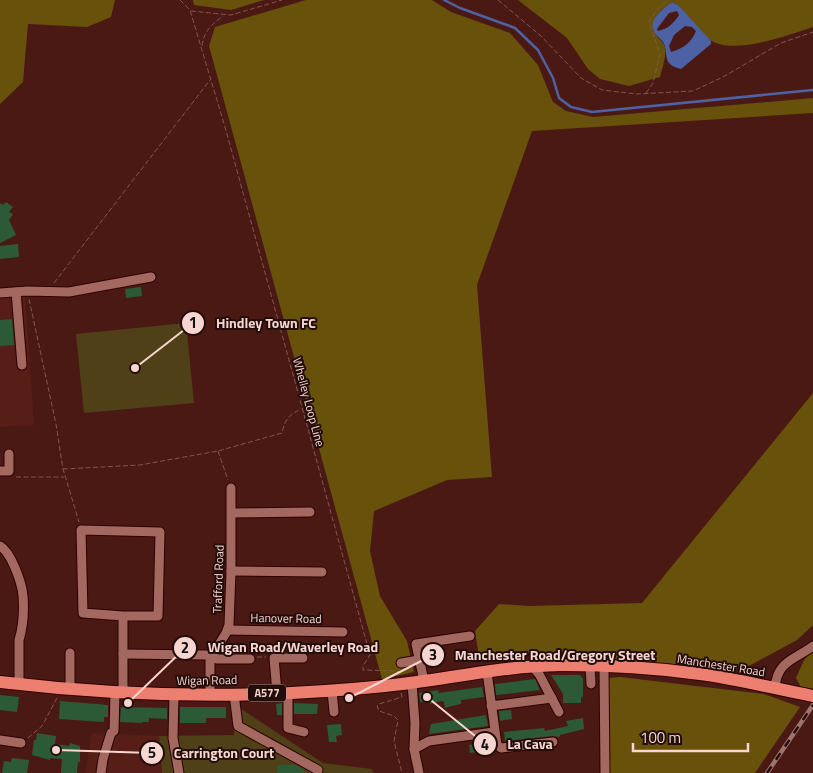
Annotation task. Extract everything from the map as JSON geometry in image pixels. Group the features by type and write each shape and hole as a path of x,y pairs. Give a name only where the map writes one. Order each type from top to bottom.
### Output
{"highway":[{"name":"Manchester Road","path":"533,667 590,666 701,674 813,696"},
{"name":"Wigan Road","path":"0,682 119,692 210,695 282,693 332,691 533,667"}],"street":[{"path":"0,293 27,291 69,292 151,278"},
{"path":"16,292 22,365"},
{"path":"7,475 9,454"},
{"name":"Trafford Road","path":"210,657 228,630 231,571 231,488"},
{"path":"232,513 310,511"},
{"path":"81,530 160,532 158,616 123,616 83,614 81,530"},
{"path":"0,546 5,549 11,559 23,598 19,640 19,684"},
{"path":"231,571 322,572"},
{"path":"101,773 108,741 111,733 114,731 124,654 123,616"},
{"name":"Hanover Road","path":"228,630 343,633"},
{"path":"418,768 414,749 419,660 416,644 470,636"},
{"path":"775,688 776,676 781,667 813,646"},
{"path":"66,688 70,653"},
{"path":"124,654 207,655 217,659 250,659"},
{"path":"210,657 210,695"},
{"path":"303,658 274,658 288,728 304,732"},
{"path":"400,663 419,660"},
{"path":"590,666 591,684"},
{"path":"533,667 539,674 559,712"},
{"path":"604,667 605,773"},
{"path":"487,672 497,745 501,748 553,742"},
{"path":"332,691 334,712"},
{"path":"174,694 173,738 179,773"},
{"path":"234,694 238,726 318,770"},
{"path":"491,706 552,698"},
{"path":"414,749 429,741 494,732"},
{"path":"0,740 21,743"}],"path":[{"name":"Whelley Loop Line","path":"180,0 190,10 211,79 370,655 363,666 363,670 398,671 398,678"},
{"path":"190,10 231,15 282,0"},
{"path":"498,0 541,36 581,78 602,90 637,94 694,91 780,43 813,32"},
{"path":"646,94 653,83 660,54 648,22 656,10 668,0"},
{"path":"201,46 203,36 209,26 224,15"},
{"path":"47,291 211,79"},
{"path":"27,291 56,424 63,469 81,530"},
{"path":"63,469 140,465 218,452 282,433 284,422 289,415 302,408"},
{"path":"218,452 231,488"},
{"path":"7,475 65,477"},
{"path":"250,659 251,657 274,658"},
{"path":"21,743 42,726 66,688"},
{"path":"401,691 402,697 379,704 377,708 379,711 394,716 398,720 394,740 402,773"}],"shaded area":[{"path":"0,0 115,0 111,17 87,27 28,24 23,82 0,104"},
{"path":"193,0 264,0 231,10 194,5"},
{"path":"306,0 432,0 451,12 510,33 538,65 553,102 566,111 593,117 813,98 813,113 532,131 477,285 492,477 447,480 374,511 370,551 380,596 407,641 414,672 382,679 209,46 215,27"},
{"path":"518,0 813,0 813,27 776,39 748,45 722,45 708,38 678,5 672,2 660,12 654,24 656,34 664,45 665,50 660,77 629,86 600,79 588,69 567,38"},
{"path":"25,294 34,425 0,427 0,296"},
{"path":"186,323 194,403 84,413 76,334"},
{"path":"813,393 813,625 797,640 747,667 728,670 537,652 479,657 475,631 499,604 529,606 642,603"},
{"path":"813,650 813,691 803,691 796,678 804,660"},
{"path":"620,677 764,694 800,707 755,773 608,773 608,678"},
{"path":"232,703 323,763 372,769 373,773 162,773 159,736 234,735"},
{"path":"92,733 159,736 162,773 85,773"}],"water":[{"path":"672,2 678,5 711,41 711,44 681,69 668,62 663,42 655,34 652,25 656,16","holes":["677,11 679,15 673,23 665,29 658,31 657,29 669,13","685,26 692,27 696,31 692,39 680,49 671,52 669,46 674,35"]}],"building":[{"path":"6,202 13,207 9,212 13,214 9,220 16,235 0,243 0,203 3,205"},
{"path":"18,244 19,257 0,259 0,246"},
{"path":"141,287 142,296 126,298 125,289"},
{"path":"12,319 14,345 0,346 0,320"},
{"path":"551,675 580,675 583,679 581,703 563,703 563,694"},
{"path":"535,679 540,690 496,695 495,684"},
{"path":"482,687 484,697 461,700 461,704 445,708 442,701 430,704 430,701 420,702 419,693 439,690 438,693"},
{"path":"0,695 19,697 17,712 0,710"},
{"path":"60,701 108,705 108,717 104,717 104,722 59,719"},
{"path":"282,703 282,715 277,715 276,704"},
{"path":"294,703 318,704 317,714 294,714"},
{"path":"121,707 167,708 167,719 149,718 149,722 142,723 120,722"},
{"path":"180,707 226,707 226,718 206,718 206,723 180,723"},
{"path":"511,710 512,719 500,721 499,711"},
{"path":"486,715 488,726 429,734 431,724"},
{"path":"583,718 584,729 560,735 560,737 552,736 505,741 504,732 544,728 545,731 568,726 566,721"},
{"path":"341,724 342,735 336,736 337,742 329,742 327,725"},
{"path":"37,733 56,736 55,744 69,746 70,743 80,746 80,762 78,762 77,773 61,773 62,759 50,758 50,760 32,755"},
{"path":"485,743 486,751 470,753 469,745"},
{"path":"12,758 29,760 27,773 2,773 4,761 11,762"},
{"path":"278,765 296,765 304,770 304,773 277,773"}],"waterway":[{"path":"444,0 460,8 515,28 538,50 553,78 559,98 571,107 592,112 813,90"}],"railway":[{"path":"767,773 813,705"}],"place":[{"name":"Hindley Town FC","path":"135,368"},
{"name":"La Cava","path":"427,697"},
{"name":"Manchester Road/Gregory Street","path":"349,698"},
{"name":"Wigan Road/Waverley Road","path":"128,703"},
{"name":"Carrington Court","path":"56,750"}]}
